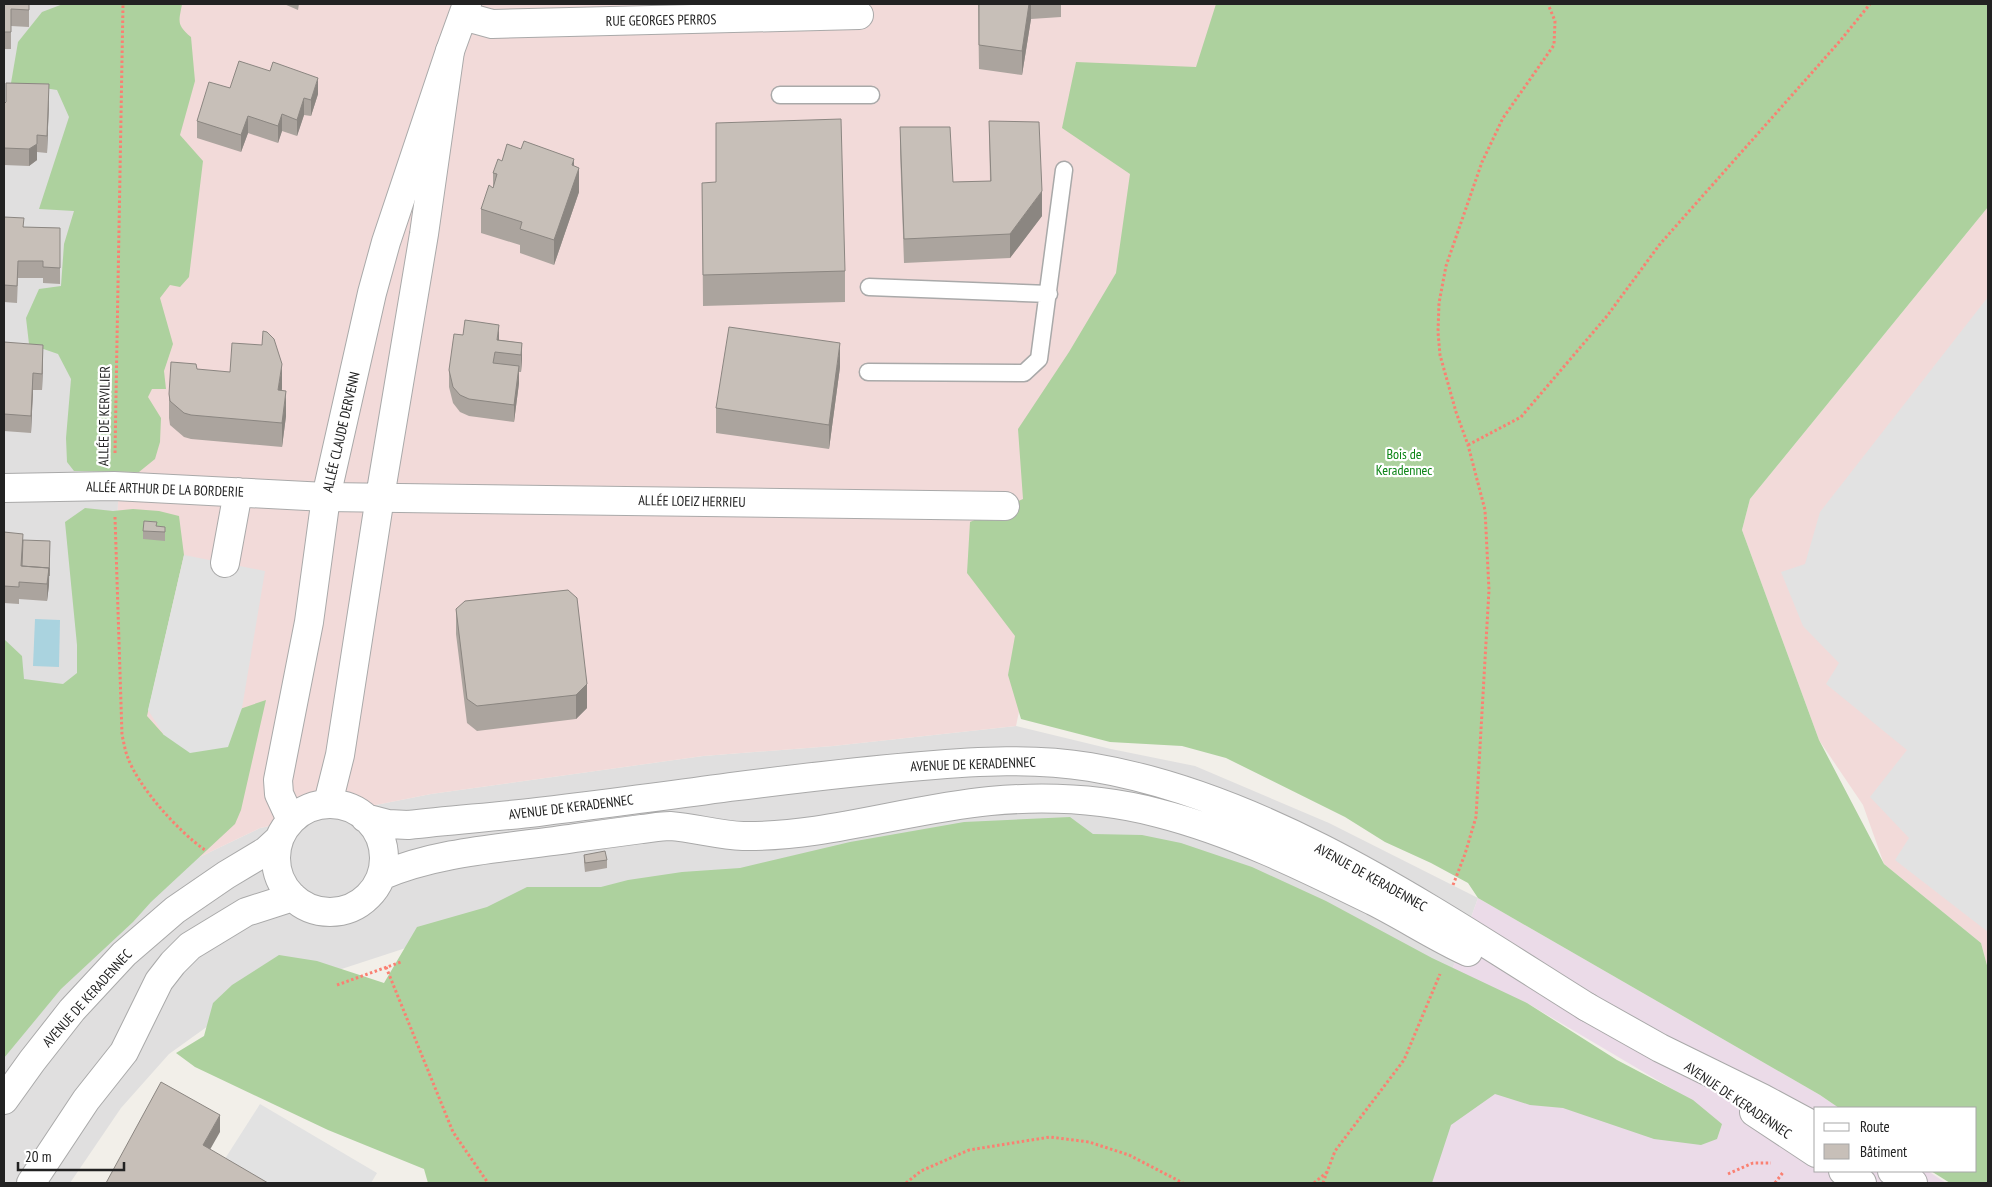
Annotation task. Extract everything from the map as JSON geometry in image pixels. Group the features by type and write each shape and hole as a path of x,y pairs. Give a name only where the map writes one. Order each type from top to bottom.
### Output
{"street":[{"name":"RUE GEORGES PERROS","path":"465,10 492,24 860,15"},
{"name":"ALLÉE CLAUDE DERVENN","path":"285,829 278,780 309,622 326,497 372,293 386,242 465,10"},
{"name":"ALLÉE CLAUDE DERVENN","path":"328,804 340,754 424,234 450,50"},
{"name":"ALLÉE ARTHUR DE LA BORDERIE","path":"4,488 114,486 326,497 380,497"},
{"path":"224,563 238,492"},
{"name":"ALLÉE LOEIZ HERRIEU","path":"380,497 1005,506"},
{"name":"AVENUE DE KERADENNEC","path":"365,818 388,824 408,825 536,812 845,772 1004,760 1090,767 1123,774 1198,796 1315,846 1412,898 1587,1006 1660,1048 1814,1126"},
{"name":"AVENUE DE KERADENNEC","path":"381,876 428,860 479,851 668,826 742,836 770,835 814,830 934,808 990,801 1028,799 1117,805 1160,814 1236,839 1376,902 1452,944 1587,1006"},
{"path":"328,804 353,809 377,830 384,848 384,867 378,884 367,898 353,908 336,912 318,912 302,905 280,881 276,867 276,852 285,829 302,811 314,806 328,804"},
{"name":"AVENUE DE KERADENNEC","path":"4,1100 72,1010 124,954 175,910 226,875 266,851 285,829"},
{"path":"31,1183 86,1100 124,1052 159,981 173,963 190,946 246,912 293,897"},
{"name":"AVENUE DE KERADENNEC","path":"1660,1048 1814,1152"},
{"path":"1845,1172 1862,1183"},
{"path":"1894,1172 1913,1183"}],"lane":[{"path":"780,95 871,95"},
{"path":"868,372 1024,374 1039,359 1064,170"},
{"path":"869,288 1048,294"}],"path":[{"name":"ALLÉE DE KERVILIER","path":"122,4 114,486 122,735 128,758 144,786 195,843 207,851"},
{"path":"1440,916 1465,854 1476,817 1489,590 1486,510 1468,444 1456,412 1440,355 1438,332 1440,303 1446,266 1482,162 1503,118 1554,45 1555,21 1548,4"},
{"path":"1468,444 1521,417 1607,316 1660,244 1840,41 1870,4"},
{"path":"1323,1183 1335,1151 1404,1060 1452,944"},
{"path":"337,985 401,962"},
{"path":"386,968 452,1132 488,1183"},
{"path":"906,1183 921,1171 968,1150 1050,1137 1089,1142 1129,1155 1183,1183"},
{"path":"1728,1174 1753,1163 1777,1163"},
{"path":"1314,1183 1327,1172"}],"shaded area":[{"path":"4,4 135,4 110,739 185,864 260,828 431,794 703,756 833,746 1016,726 1111,749 1195,766 1329,823 1478,898 1450,976 415,945 314,978 254,993 169,1054 121,1108 70,1183 4,1183"},
{"path":"135,4 1242,4 1100,328 1016,726 833,746 703,756 431,794 260,828 185,864 110,739"},
{"path":"1988,207 1988,969 1981,943 1884,864 1863,805 1819,740 1742,530 1750,499"},
{"path":"1988,297 1988,932 1895,860 1909,838 1870,797 1907,750 1826,684 1839,663 1803,626 1781,572 1805,564 1820,512"},
{"path":"184,555 265,571 242,708 228,747 190,753 164,735 148,710"},
{"path":"1478,898 1820,1095 1838,1107 1814,1107 1814,1172 1930,1172 1946,1183 1374,1183 1440,1007 1722,1124 1674,1090 1527,1003 1450,976"},
{"path":"260,1104 377,1173 371,1183 251,1183 221,1165"}],"green space":[{"path":"63,4 182,4 181,26 191,37 195,81 180,135 203,161 189,277 180,287 170,285 160,298 173,344 164,371 166,389 152,389 148,397 161,418 160,442 155,459 139,472 74,471 67,462 66,438 71,379 58,354 29,344 26,318 39,289 61,286 64,244 74,211 39,209 69,117 57,90 11,83 18,42 42,12"},
{"name":"Bois de Keradennec","path":"1216,4 1988,4 1988,207 1750,499 1742,530 1819,740 1884,864 1981,943 1988,969 1988,1183 1950,1183 1933,1172 1977,1172 1977,1107 1838,1107 1820,1095 1478,898 1468,883 1431,863 1385,842 1345,817 1226,758 1182,746 1110,742 1021,719 1008,675 1015,636 967,573 970,522 1023,499 1018,429 1069,352 1116,273 1130,174 1062,128 1076,62 1196,67"},
{"path":"85,508 113,511 133,509 159,511 179,516 184,555 147,716 164,735 266,700 241,810 235,824 61,989 4,1058 4,639 22,656 24,679 63,684 77,673 77,645 65,522"},
{"path":"1070,817 1093,834 1142,835 1181,843 1252,867 1326,901 1432,958 1527,1003 1617,1060 1693,1100 1722,1124 1717,1139 1701,1145 1654,1139 1563,1108 1530,1105 1495,1094 1451,1125 1432,1183 428,1183 424,1169 328,1130 195,1067 176,1053 204,1036 213,1003 232,985 279,955 317,961 384,983 417,927 487,907 527,887 601,887 628,880 682,872 740,868 850,842 964,822"}],"water":[{"path":"35,619 60,620 59,667 33,666"}],"building":[{"path":"4,4 29,4 29,10 11,9 11,32 4,32"},
{"path":"979,4 1029,4 1022,51 979,45"},
{"path":"239,61 270,71 273,62 318,78 311,100 304,98 297,120 282,114 278,126 248,116 241,135 197,121 209,82 230,88"},
{"path":"6,83 49,84 47,136 37,135 37,144 29,149 4,148"},
{"path":"841,119 845,271 703,275 702,183 716,182 716,123"},
{"path":"989,121 1039,122 1042,191 1010,234 904,239 900,127 950,127 953,182 991,181"},
{"path":"524,141 574,159 572,165 579,168 554,240 520,229 522,222 481,209 489,185 493,188 497,174 493,173 498,159 502,161 507,144 521,149"},
{"path":"4,217 24,218 23,227 60,228 60,268 43,267 43,261 18,261 17,286 4,285"},
{"path":"465,320 499,325 497,340 522,343 521,355 495,352 493,363 519,366 514,405 469,399 460,395 453,387 449,370 454,334 463,335"},
{"path":"729,327 840,343 829,425 716,408"},
{"path":"263,331 267,332 274,339 282,364 278,390 286,391 282,423 191,415 184,413 170,401 171,362 196,364 197,369 230,372 232,343 262,345"},
{"path":"4,342 43,345 42,374 33,373 31,416 4,414"},
{"path":"144,521 157,522 156,526 165,527 165,532 143,531"},
{"path":"4,532 23,534 21,566 49,568 47,584 19,582 19,587 4,586"},
{"path":"23,540 50,541 49,576 49,568 22,566"},
{"path":"568,590 577,598 587,684 576,695 477,706 467,699 456,609 465,601"},
{"path":"605,851 607,860 585,863 584,855"},
{"path":"161,1082 220,1115 203,1145 268,1183 106,1183"}]}
